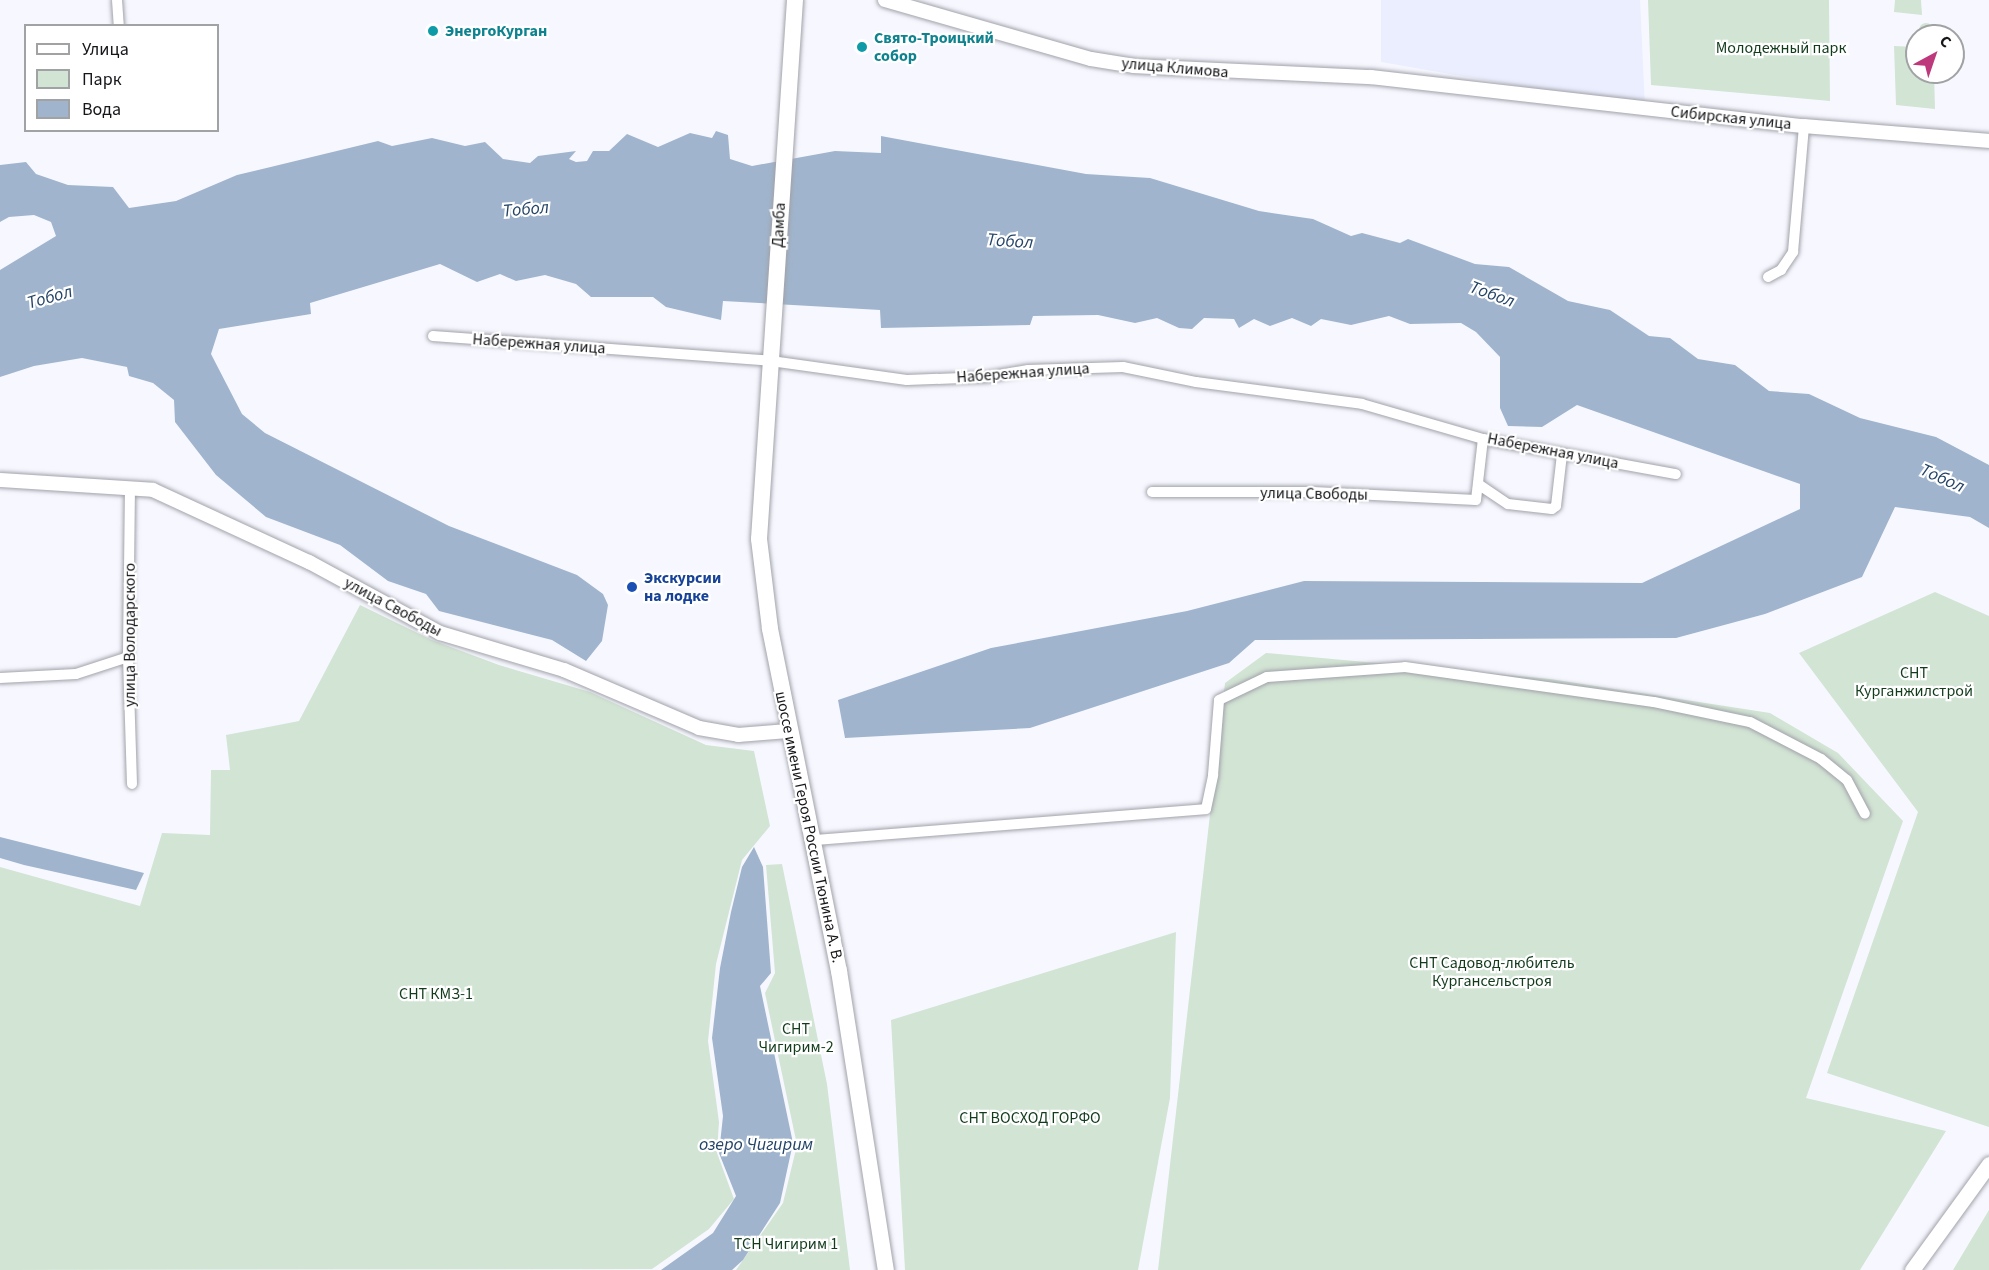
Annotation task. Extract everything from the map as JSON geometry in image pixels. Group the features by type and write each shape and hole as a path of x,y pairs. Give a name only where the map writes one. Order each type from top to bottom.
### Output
{"main road":[{"name":"Дамба","path":"771,361 784,127 795,0"},
{"name":"шоссе имени Героя России Тюнина А. В.","path":"771,361 759,539 788,731 814,840 862,1105 886,1270"},
{"path":"1912,1270 1989,1164"}],"street":[{"path":"117,0 119,24"},
{"name":"улица Климова","path":"885,0 1091,59 1134,66 1371,77 1473,90"},
{"name":"Сибирская улица","path":"1473,90 1804,126 1989,141"},
{"path":"1768,277 1781,270 1793,252 1804,126"},
{"name":"Набережная улица","path":"433,336 771,361 907,380 987,377 1028,370 1123,367 1196,382 1362,404 1483,439 1676,474"},
{"path":"1483,439 1478,484 1508,504 1552,509 1556,506 1562,454"},
{"name":"улица Свободы","path":"0,480 130,487 174,496 440,633 564,670 699,728 738,735 788,731"},
{"name":"улица Свободы","path":"1152,492 1313,492 1476,500 1478,484"},
{"name":"улица Володарского","path":"130,487 128,657 132,784"},
{"path":"0,678 76,674 128,657"},
{"path":"814,840 1206,809 1213,775 1219,700 1267,677 1405,667 1664,704 1750,722 1821,759 1847,780 1865,814"}],"shaded area":[{"path":"1381,0 1640,0 1645,108 1381,62"}],"green space":[{"name":"Молодежный парк","path":"1648,0 1829,0 1830,101 1651,85"},
{"path":"1895,0 1921,0 1922,15 1894,12"},
{"path":"1894,46 1905,46 1905,84 1934,84 1935,109 1896,105"},
{"name":"СНТ Курганжилстрой","path":"1935,592 1989,616 1989,1127 1827,1073 1918,812 1799,653"},
{"name":"СНТ КМЗ-1","path":"360,605 432,640 499,665 590,692 706,745 754,751 770,826 742,860 716,964 708,1041 719,1122 717,1153 734,1199 709,1229 652,1269 0,1270 0,867 140,906 162,833 210,835 211,770 230,770 226,735 299,721"},
{"name":"СНТ Садовод-любитель Кургансельстроя","path":"1266,653 1550,679 1770,713 1838,753 1903,821 1806,1098 1946,1131 1860,1270 1158,1270 1225,683"},
{"name":"СНТ Чигирим-2","path":"782,864 827,1084 850,1270 736,1270 783,1203 797,1145 765,993 775,973 766,865"},
{"name":"СНТ ВОСХОД ГОРФО","path":"1176,932 1170,1098 1138,1270 905,1270 891,1020"},
{"path":"1989,1210 1989,1270 1953,1270"}],"water":[{"name":"Тобол","path":"716,131 728,135 730,159 752,166 835,151 881,153 881,136 1086,174 1150,178 1259,211 1313,219 1351,236 1362,233 1400,243 1408,239 1475,264 1509,267 1568,301 1610,310 1649,336 1670,338 1698,359 1735,365 1769,391 1809,394 1860,418 1936,437 1989,465 1989,528 1970,517 1895,507 1862,577 1765,614 1676,638 1255,640 1229,663 1030,728 845,738 838,700 991,648 1187,611 1304,581 1642,583 1800,509 1800,484 1577,405 1542,427 1508,426 1500,408 1500,357 1476,332 1461,323 1410,324 1389,316 1351,325 1321,319 1311,326 1292,318 1270,326 1254,319 1239,328 1234,319 1204,318 1192,329 1179,328 1157,318 1135,323 1098,315 1033,316 1030,325 881,328 880,310 723,301 721,320 666,307 653,297 591,297 576,284 545,275 516,281 500,274 477,282 440,264 310,303 311,314 219,329 211,354 242,414 265,433 449,526 577,575 603,594 608,605 602,641 586,661 552,640 439,611 426,594 388,581 340,545 266,517 216,475 175,422 174,400 153,383 129,376 127,367 82,358 34,366 0,377 0,270 56,236 51,222 34,215 9,217 0,222 0,165 26,162 36,174 68,185 113,187 129,208 176,201 237,175 378,141 392,146 432,138 465,146 485,142 503,159 530,163 538,156 576,151 569,159 576,162 587,161 593,151 609,151 627,134 658,147 690,133 712,138"},
{"path":"0,837 144,873 136,890 24,865 0,858"},
{"name":"озеро Чигирим","path":"754,847 763,867 771,973 760,986 793,1143 780,1203 743,1260 732,1270 661,1270 713,1233 736,1196 719,1153 723,1116 712,1038 720,968 731,912 742,867"}],"place":[{"name":"ЭнергоКурган","path":"433,31"},
{"name":"Свято-Троицкий собор","path":"862,47"},
{"name":"Экскурсии на лодке","path":"632,587"}],"park label":[{"name":"ТСН Чигирим 1","path":"786,1244"}]}
